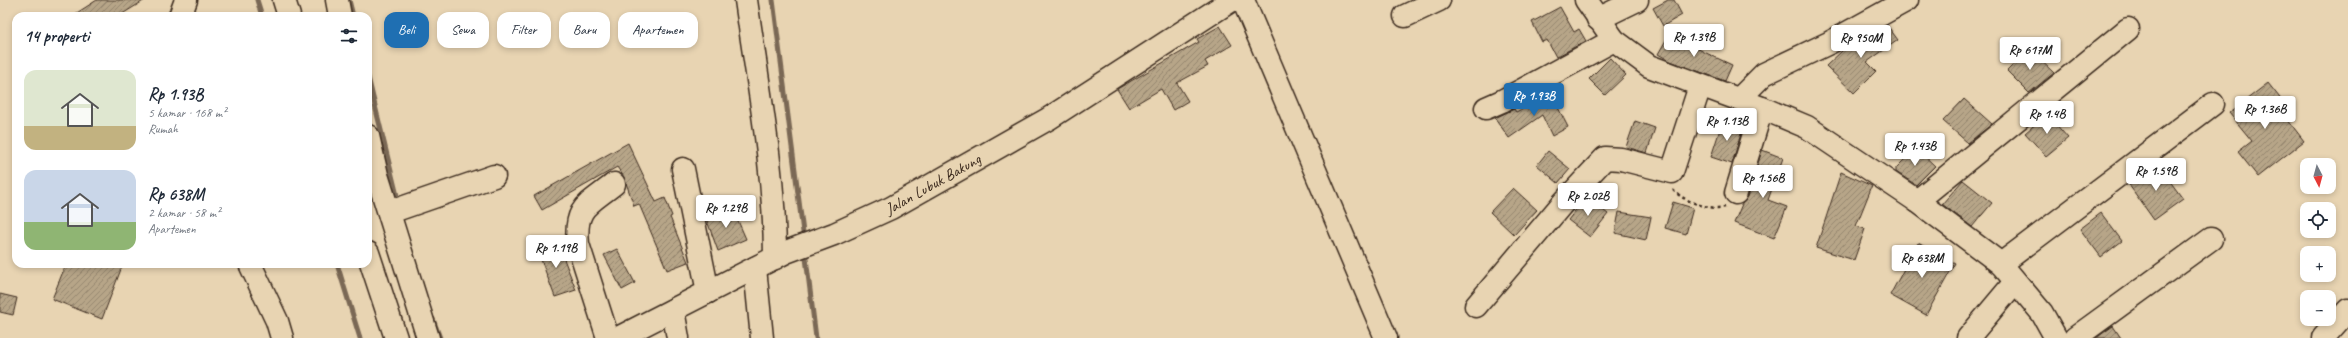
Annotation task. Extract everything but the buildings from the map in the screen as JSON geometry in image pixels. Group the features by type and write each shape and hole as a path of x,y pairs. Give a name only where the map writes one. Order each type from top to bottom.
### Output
{"main road":[{"path":"182,12 186,0"},
{"path":"284,0 288,12"},
{"path":"337,0 339,12"},
{"path":"746,0 780,255"},
{"name":"Jalan Lubuk Bakung","path":"618,338 780,255 834,234 891,208 1048,119 1232,0"},
{"path":"1243,0 1386,338"},
{"path":"1405,16 1439,0"},
{"path":"1586,0 1614,40 1649,66 1700,86 1739,99 1807,127 1917,201 2001,264 2042,313 2056,338"},
{"path":"1598,18 1637,0"},
{"path":"1739,99 1748,88 1764,74 1829,43 1907,0"},
{"path":"1917,201 2128,29"},
{"path":"1486,108 1502,101 1614,40"},
{"path":"1476,306 1563,203 1605,158 1617,158 1672,172 1700,86"},
{"path":"2001,264 2213,104"},
{"path":"1736,193 1762,108"},
{"path":"372,153 377,175 390,212 428,338"},
{"path":"683,169 708,292"},
{"path":"390,212 494,176"},
{"path":"608,338 578,244 577,230 581,211 614,184"},
{"path":"2075,338 2211,239"},
{"path":"372,264 396,338"},
{"path":"252,268 277,321 282,338"},
{"path":"754,268 762,338"},
{"path":"1968,338 2015,282"},
{"path":"673,310 678,338"},
{"path":"2323,338 2348,310"}],"path":[{"path":"1672,172 1672,189 1682,197 1698,203 1717,209 1724,208 1731,204 1736,193"}],"waterway":[{"path":"257,0 261,12"},
{"path":"349,0 352,12"},
{"path":"773,0 804,240"},
{"path":"372,93 399,204"},
{"path":"805,250 816,338"},
{"path":"338,268 360,338"},
{"path":"433,319 440,338"}]}
